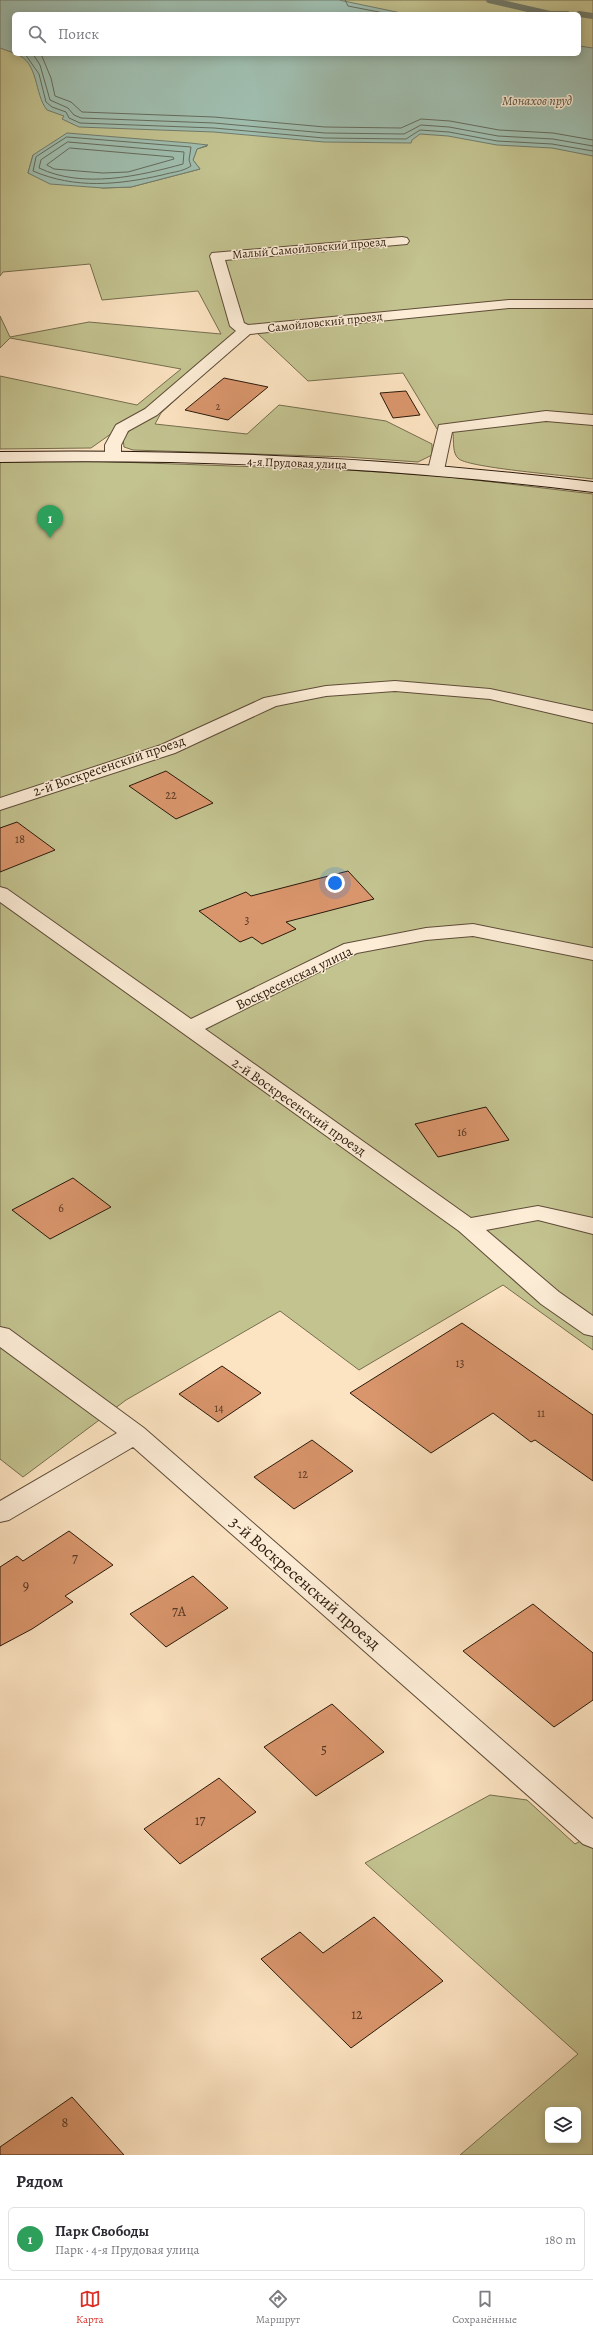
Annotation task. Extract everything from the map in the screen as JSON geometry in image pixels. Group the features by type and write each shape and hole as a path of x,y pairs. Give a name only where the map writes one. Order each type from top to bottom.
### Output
{"street":[{"name":"Малый Самойловский проезд","path":"246,330 237,326 216,256 402,241"},
{"name":"Самойловский проезд","path":"246,330 509,304 593,304"},
{"path":"113,456 113,444 122,428 151,412 246,330"},
{"path":"436,470 445,428 546,416 593,420"},
{"name":"4-я Прудовая улица","path":"0,457 113,456 436,470 593,487"},
{"name":"2-й Воскресенский проезд","path":"0,804 168,749 271,702 326,691 395,686 490,694 593,717"},
{"name":"2-й Воскресенский проезд","path":"0,893 467,1226 550,1298 593,1328"},
{"name":"Воскресенская улица","path":"189,1029 351,948 426,934 473,930 593,954"},
{"path":"467,1226 538,1213 593,1226"},
{"name":"3-й Воскресенский проезд","path":"0,1335 135,1434 593,1836"},
{"path":"0,1513 135,1434"}],"green space":[{"path":"0,0 593,0 593,479 482,466 459,459 454,451 453,433 437,429 403,373 308,381 256,332 248,334 161,413 155,424 247,434 279,405 386,421 432,444 432,455 418,462 347,457 133,450 124,447 123,438 132,428 115,431 91,448 0,449 0,376 137,405 181,369 10,338 0,348 0,316 10,337 89,322 221,334 198,291 102,300 90,264 3,272 0,276","holes":["207,146 197,149 193,160 200,169 131,187 103,188 28,173 33,155"]},
{"path":"88,461 347,470 442,476 593,494 593,1350 503,1285 359,1370 280,1311 126,1400 23,1477 0,1459 0,462"},
{"path":"490,1795 527,1800 575,1844 593,1834 593,2155 460,2155 578,2054 365,1863"}],"water":[{"path":"0,0 339,0 396,12 12,12 12,52 0,48"},
{"name":"Монахов пруд","path":"581,46 593,48 593,156 552,148 497,145 448,136 420,134 412,140 411,143 324,142 214,132 79,127 62,119 64,116 47,110 40,96 29,64 20,56 581,56"},
{"path":"67,133 208,145 197,149 193,160 200,169 131,187 103,188 50,184 28,173 33,155"}],"building":[{"path":"224,378 268,387 228,420 185,410"},
{"path":"406,391 420,415 393,418 380,393"},
{"path":"166,771 213,803 176,819 129,786"},
{"path":"17,822 55,850 0,872 0,828"},
{"path":"348,871 374,899 286,922 296,929 262,944 252,937 240,942 199,911 246,892 251,896"},
{"path":"486,1107 509,1140 438,1157 415,1124"},
{"path":"73,1178 111,1207 50,1239 12,1210"},
{"path":"462,1323 593,1415 593,1481 535,1440 531,1442 493,1413 431,1453 350,1393"},
{"path":"222,1366 261,1393 218,1422 179,1394"},
{"path":"312,1440 353,1471 294,1509 254,1477"},
{"path":"69,1531 113,1565 65,1596 73,1602 32,1629 0,1646 0,1567 17,1556 23,1561"},
{"path":"193,1576 228,1608 166,1647 130,1614"},
{"path":"533,1604 593,1653 593,1700 554,1727 463,1651"},
{"path":"332,1704 384,1752 316,1796 264,1747"},
{"path":"219,1778 256,1812 180,1864 144,1829"},
{"path":"374,1917 443,1981 351,2048 261,1959 300,1932 323,1953"},
{"path":"72,2097 124,2155 0,2155 0,2147"}],"waterway":[{"path":"489,0 541,12"},
{"path":"581,14 593,16"}],"place":[{"name":"Парк Свободы","path":"50,538"}]}
